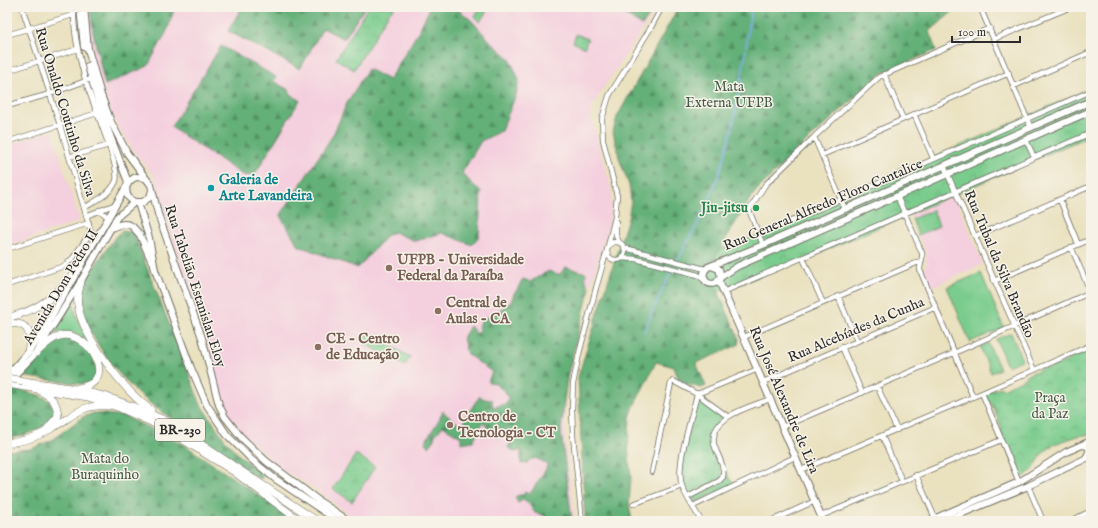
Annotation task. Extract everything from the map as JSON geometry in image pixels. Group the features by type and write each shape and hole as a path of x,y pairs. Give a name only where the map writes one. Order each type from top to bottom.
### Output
{"highway":[{"path":"7,318 35,309 47,301 57,293 80,268"},
{"path":"81,280 77,303 80,317 93,341 138,401 166,421"},
{"path":"7,324 17,323 24,326 30,336 32,353 55,339 65,336 75,338 88,347 98,364 99,373 97,378 91,385 70,388"},
{"name":"BR-230","path":"7,377 25,385 88,397 120,408 174,434 233,471 300,521"},
{"name":"BR-230","path":"7,384 70,388 107,397 137,408 166,421 318,521"},
{"path":"25,385 49,396 57,405 58,416 41,434"},
{"path":"7,443 41,434 55,427 84,408 100,406 120,408"}],"main road":[{"path":"80,7 88,80 127,185 128,197 137,203 147,200 151,194 151,185 127,152 111,122 101,95 88,49 84,7"},
{"name":"Rua General Alfredo Floro Cantalice","path":"708,267 763,245 1091,102"},
{"name":"Rua General Alfredo Floro Cantalice","path":"709,283 720,279 738,266 1091,111"},
{"path":"127,185 136,177 146,178"},
{"name":"Avenida Dom Pedro II","path":"7,377 32,353 40,336 127,185"},
{"name":"Rua Tabelião Estanislau Eloy","path":"152,189 158,214 202,338 219,405 225,417 241,437 266,461 319,501 349,521"},
{"name":"Avenida Dom Pedro II","path":"7,384 32,353 81,280 109,230 121,213 137,203"},
{"name":"Rua Tabelião Estanislau Eloy","path":"137,203 149,238 155,270 191,368 207,405 227,435 242,451 274,478 338,521"},
{"path":"109,230 124,224 132,226 140,235 155,270"},
{"path":"708,267 703,274 709,283 723,291"},
{"name":"Rua General Alfredo Floro Cantalice","path":"708,267 719,269 720,279"},
{"name":"Rua José Alexandre de Lira","path":"720,279 723,291 822,519"},
{"path":"932,520 1019,482 1066,452 1091,441"},
{"path":"944,521 1028,486 1089,457 1090,449 1087,445 1082,445"}],"street":[{"name":"Rua Onaldo Coutinho da Silva","path":"22,7 60,125 89,223"},
{"path":"74,7 78,49 116,172 116,181 105,195 84,208"},
{"path":"582,521 573,436 573,384 578,354 608,248 615,217 617,196 603,140 602,119 609,96 662,7"},
{"path":"980,7 1031,128"},
{"path":"994,39 1071,7"},
{"path":"7,35 74,15"},
{"path":"763,245 749,210 765,185 814,137 884,74 990,28"},
{"path":"7,71 78,49"},
{"path":"1014,86 1091,52"},
{"path":"884,74 903,119"},
{"path":"822,155 1008,74"},
{"path":"7,106 50,94 88,80"},
{"name":"Rua General Alfredo Floro Cantalice","path":"759,235 840,198 1091,91"},
{"path":"7,142 97,113"},
{"path":"914,114 933,158"},
{"path":"723,291 803,258 955,190 1091,133"},
{"path":"814,137 845,209"},
{"path":"1026,140 1034,157"},
{"path":"69,157 109,146"},
{"name":"Rua Tubal da Silva Brandão","path":"944,166 1034,370"},
{"path":"975,236 1091,186"},
{"path":"897,196 922,253 923,257 920,270 973,397"},
{"path":"1060,200 1078,244"},
{"path":"86,216 116,204"},
{"path":"99,210 109,218"},
{"path":"615,217 616,236 625,248 625,254 622,258"},
{"path":"7,249 89,223 91,232 89,236 73,258 64,266 7,285"},
{"path":"804,227 808,236"},
{"path":"994,281 1091,238"},
{"path":"619,242 614,242 608,248 608,255 612,258 617,260 622,258 636,259 698,275 709,283"},
{"path":"782,427 1014,327 1091,292 1071,247"},
{"path":"625,248 695,267 708,267"},
{"path":"600,272 606,263 612,258"},
{"path":"803,258 823,303"},
{"path":"744,337 921,261"},
{"path":"838,296 858,341"},
{"name":"Rua Alcebíades da Cunha","path":"763,382 936,307"},
{"path":"801,470 897,430 1091,345"},
{"path":"842,348 862,392"},
{"path":"697,394 758,369"},
{"path":"652,472 671,383 675,381 697,394 728,416"},
{"path":"877,386 897,430"},
{"path":"982,393 1019,482"},
{"path":"697,394 681,458 680,471 682,486 701,521"},
{"path":"688,497 724,477 715,444 714,434 717,427 728,416 770,399"},
{"path":"882,436 902,481"},
{"path":"822,519 902,481 1001,440"},
{"path":"693,506 795,456"},
{"path":"916,475 932,520"},
{"path":"633,504 682,486"},
{"path":"1028,486 1043,521"},
{"path":"771,521 815,501"},
{"path":"1071,521 1091,511"}],"shaded area":[{"name":"UFPB - Universidade Federal da Paraíba","path":"86,7 658,7 605,85 592,107 591,118 612,192 608,227 581,317 565,396 565,441 575,521 354,521 352,517 311,486 284,471 245,436 230,418 218,392 213,363 158,197 154,175 139,159 117,126 104,96 88,35"},
{"path":"52,131 80,221 7,246 7,145"},
{"path":"954,195 983,264 932,287 925,271 927,255 910,215"}],"green space":[{"path":"90,7 175,7 168,29 148,66 105,85 93,32"},
{"path":"242,7 365,7 344,39 323,28 300,69 228,31"},
{"path":"368,7 395,7 389,13 354,70 336,59"},
{"path":"425,7 455,7 471,20 491,42 510,59 519,80 516,95 501,131 481,141 462,173 481,191 479,236 472,245 442,233 415,241 394,232 387,235 358,268 299,246 280,216 333,135 347,103 368,69 389,80 417,34 429,10"},
{"path":"481,7 489,7 480,22 474,17"},
{"path":"609,7 655,7 642,26"},
{"name":"Mata Externa UFPB","path":"677,7 958,7 929,32 936,50 881,74 807,141 757,190 750,199 710,265 710,273 739,339 738,345 696,363 706,386 701,388 683,382 678,377 674,367 656,362 630,417 628,446 631,477 629,505 632,521 585,521 578,377 628,218 631,201 629,185 620,161 613,132 617,117"},
{"path":"576,34 588,39 584,48 573,42"},
{"path":"221,46 276,77 273,81 289,90 291,95 300,100 255,174 246,176 241,174 171,127"},
{"path":"1091,88 1091,135 801,261 718,292 710,273 710,265 719,250 756,236"},
{"path":"933,210 939,226 918,235 912,219"},
{"path":"122,231 133,232 201,405 225,440 240,456 262,474 263,477 260,479 236,464 151,404 115,369 97,343 85,317 81,293 86,280 96,264 116,236"},
{"path":"566,267 586,273 586,281 590,288 568,373 561,431 572,521 551,521 543,515 535,513 529,504 523,500 518,503 515,497 523,495 525,492 530,494 546,469 547,464 536,458 529,460 527,463 521,464 521,450 516,452 508,448 513,435 509,431 503,430 498,436 492,435 484,423 473,441 461,443 461,437 443,426 435,435 433,442 429,447 425,443 443,411 467,430 470,425 464,421 465,417 480,396 484,399 492,400 493,407 506,404 508,398 506,392 498,387 496,383 488,382 492,372 467,354 463,338 470,326 475,335 479,331 478,327 484,318 495,314 511,302 514,293 522,280 524,279 530,282 549,271 555,274 560,274"},
{"path":"981,273 1004,328 970,342 947,287"},
{"path":"74,302 74,308 78,319 93,345 76,334 56,332 72,303"},
{"path":"367,333 410,357 405,366 362,342"},
{"path":"1011,333 1022,360 1007,366 996,339"},
{"path":"67,339 78,343 92,354 97,373 92,382 81,384 20,376 50,345 58,340"},
{"path":"988,343 1000,369 991,373 980,347"},
{"name":"Praça da Paz","path":"1091,348 1091,434 1078,436 1054,444 1042,454 1033,470 1020,479 1000,432 1002,428 992,404 987,402 984,394 999,387 1003,389 1026,378 1027,375 1045,367 1048,369 1069,360 1070,356"},
{"path":"7,388 29,392 45,398 55,409 55,416 50,422 33,432 7,439"},
{"path":"701,402 722,417 712,431 710,444 722,473 722,478 688,494 684,485 682,463 697,406"},
{"name":"Mata do Buraquinho","path":"94,413 124,416 183,444 296,521 7,521 7,451 31,449 52,440 83,417"},
{"path":"356,454 375,467 352,502 333,489"},
{"path":"726,471 730,480 737,483 692,502 693,497 722,483 725,480"}],"waterway":[{"path":"678,260 709,201 724,159 739,95 751,7"},
{"path":"644,332 672,270"}],"place":[{"name":"Galeria de Arte Lavandeira","path":"211,188"},
{"name":"Jiu-jitsu","path":"756,208"},
{"name":"UFPB - Universidade Federal da Paraíba","path":"389,268"},
{"name":"Central de Aulas - CA","path":"438,311"},
{"name":"CE - Centro de Educação","path":"318,347"},
{"name":"Centro de Tecnologia - CT","path":"450,425"}]}
